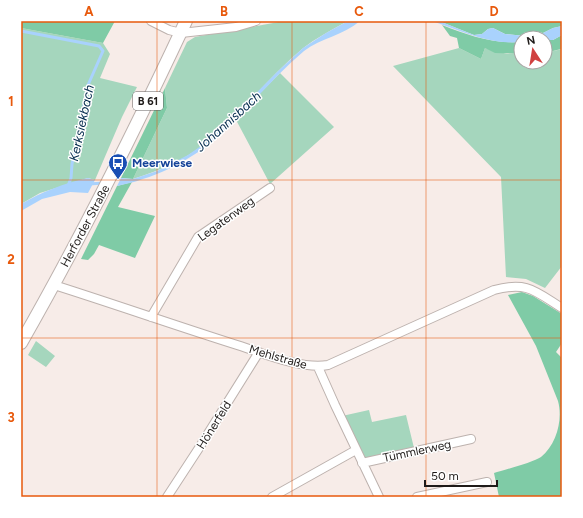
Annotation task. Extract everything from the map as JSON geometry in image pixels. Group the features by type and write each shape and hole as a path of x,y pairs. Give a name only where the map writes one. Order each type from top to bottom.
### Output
{"main road":[{"name":"Herforder Straße","path":"21,342 54,285 116,167 186,21"}],"street":[{"path":"151,21 169,30 181,33 236,27 256,21"},
{"name":"Legatenweg","path":"151,317 198,237 270,188"},
{"name":"Mehlstraße","path":"54,285 294,363 318,367 328,365 494,290 516,286 530,289 562,308"},
{"name":"Hönerfeld","path":"167,497 259,352"},
{"path":"318,367 379,497"},
{"name":"Tümmlerweg","path":"362,462 471,439"},
{"path":"272,497 356,450"},
{"path":"417,497 487,482"}],"green space":[{"path":"21,21 115,21 103,43 21,28"},
{"path":"284,21 348,21 319,37 302,49 278,71 223,128 202,146 174,163 133,179 167,108 165,88 187,42 195,37"},
{"path":"439,21 562,21 562,26 549,30 513,30 513,35 505,34 493,28 488,29 482,34 474,35"},
{"path":"442,25 490,40 513,42 513,54 495,53 485,48 481,59 459,48 457,38 450,36"},
{"path":"21,28 103,43 110,54 100,78 137,87 122,117 95,180 88,178 40,193 21,204"},
{"path":"562,35 562,52 561,49 553,51 553,40"},
{"path":"459,48 481,59 485,48 507,54 513,54 513,70 553,70 553,51 562,49 562,266 545,288 526,279 506,277 501,177 393,66"},
{"path":"280,73 334,127 270,184 235,118"},
{"path":"165,88 167,108 133,179 121,178"},
{"path":"132,182 118,207 155,216 135,258 99,245 94,254 88,260 81,259 117,186"},
{"path":"522,292 533,296 562,314 562,343 556,352 562,358 562,497 499,497 494,473 541,457 547,452 555,438 559,423 560,416 558,401 536,346 508,295"},
{"path":"36,341 55,356 46,367 28,355"},
{"path":"369,410 372,422 406,415 414,448 363,459 342,416"}],"water":[{"path":"348,21 360,21 347,30 304,51 280,73 225,130 203,149 168,169 143,179 117,186 121,178 133,179 157,171 188,155 211,139 277,72 303,48"},
{"path":"432,21 439,21 474,35 482,34 488,29 493,28 505,34 513,35 513,42 498,41 476,36"},
{"path":"562,26 562,35 553,40 553,30 549,30"},
{"path":"88,178 95,180 88,193 70,192 42,199 21,211 21,204 53,188"}],"waterway":[{"name":"Kerksiekbach","path":"21,31 99,46 103,51 88,85 72,164 71,178 68,186"},
{"name":"Johannisbach","path":"89,184 104,183"}],"place":[{"name":"Meerwiese","path":"118,180"}]}
